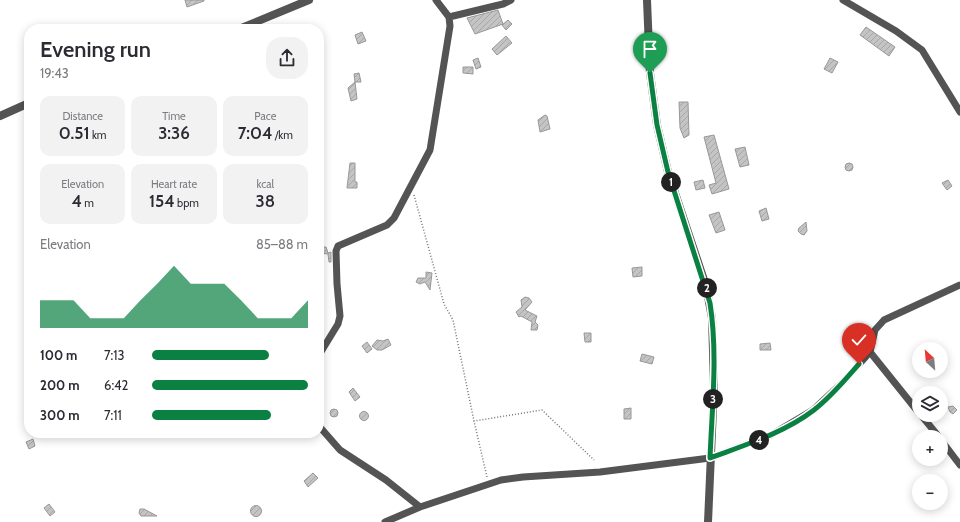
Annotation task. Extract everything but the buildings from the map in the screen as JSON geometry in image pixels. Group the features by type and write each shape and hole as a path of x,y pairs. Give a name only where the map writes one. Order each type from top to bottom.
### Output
{"street":[{"path":"251,24 309,0"},
{"path":"324,347 338,324 340,316 336,278 336,251 338,246 387,225 399,212 430,150 449,34 448,17 436,0"},
{"path":"448,17 503,4 511,0"},
{"path":"647,0 650,73 657,125 668,172 706,286 712,318 714,386 708,522"},
{"path":"843,0 896,31 922,50 960,112"},
{"path":"0,116 24,105"},
{"path":"385,522 420,507 501,480 523,477 600,472 710,458 771,435 813,410 846,379 870,352 875,330 884,320 960,285"},
{"path":"870,352 912,403"},
{"path":"926,422 933,430"},
{"path":"324,432 340,450 386,480 420,507"},
{"path":"948,449 960,464"}],"path":[{"path":"412,186 444,304 453,320 487,477"},
{"path":"474,421 542,410 594,460"}],"route":[{"path":"650,73 657,125 668,172 706,286 710,303 712,318 714,386 710,458 771,435 813,410 846,379 859,364"}]}
